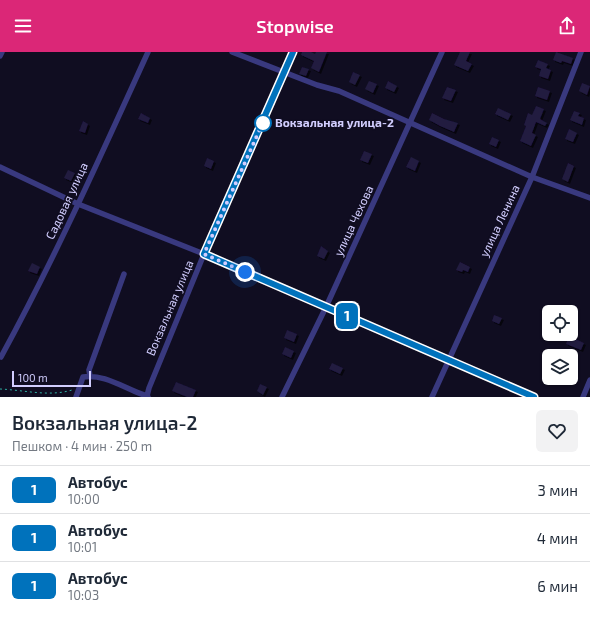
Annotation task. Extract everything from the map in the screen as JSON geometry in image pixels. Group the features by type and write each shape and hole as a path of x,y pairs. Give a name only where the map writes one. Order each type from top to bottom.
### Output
{"street":[{"path":"0,56 2,52"},
{"name":"Садовая улица","path":"1,357 30,304 148,52"},
{"path":"232,52 284,73 339,91 532,177 590,198"},
{"name":"Вокзальная улица","path":"148,396 149,388 204,254 294,52"},
{"name":"улица Чехова","path":"282,397 326,307 442,52"},
{"name":"улица Ленина","path":"432,397 532,177 581,52"},
{"path":"0,168 78,204 204,254 534,397"},
{"path":"90,376 88,370 124,274"},
{"path":"76,397 83,377 90,376 106,379 133,392 148,396"},
{"path":"583,397 590,380"}],"path":[{"path":"0,389 47,393 79,388"}],"building":[{"path":"302,52 311,52 315,54 316,52 327,52 319,72 311,68 314,61 301,55"},
{"path":"460,52 470,52 466,61 472,64 468,71 454,65"},
{"path":"556,52 573,58 571,64 553,60"},
{"path":"538,60 548,64 546,68 551,70 548,79 539,76 541,69 535,67"},
{"path":"302,67 309,69 306,76 299,74"},
{"path":"353,72 360,75 355,85 349,82"},
{"path":"369,81 377,84 373,93 365,89"},
{"path":"388,81 397,86 394,92 385,88"},
{"path":"582,83 590,86 587,95 579,91"},
{"path":"447,87 456,90 451,101 442,98"},
{"path":"538,87 550,91 547,100 535,96"},
{"path":"536,106 544,109 540,119 547,123 545,126 536,122 532,133 536,135 531,146 520,141 526,126 524,125 528,113 532,115"},
{"path":"498,108 511,114 508,120 495,114"},
{"path":"574,111 580,113 578,116 584,118 582,125 570,120"},
{"path":"141,113 150,118 148,123 138,119"},
{"path":"432,113 444,119 458,123 454,132 429,120"},
{"path":"83,121 88,124 85,133 79,131"},
{"path":"569,129 577,133 573,142 565,139"},
{"path":"492,137 499,140 496,147 489,144"},
{"path":"364,151 372,154 368,163 360,160"},
{"path":"411,157 419,161 415,171 406,167"},
{"path":"207,158 214,161 211,169 204,166"},
{"path":"568,163 574,166 568,182 562,179"},
{"path":"68,170 75,173 71,181 64,178"},
{"path":"321,246 328,251 324,259 317,256"},
{"path":"460,262 470,267 468,272 456,270"},
{"path":"32,263 40,267 37,274 28,271"},
{"path":"494,315 502,318 499,324 492,321"},
{"path":"287,330 297,334 294,342 284,338"},
{"path":"578,340 584,343 581,350 566,344 567,341"},
{"path":"285,347 294,351 291,358 282,354"},
{"path":"332,363 343,368 340,374 329,369"},
{"path":"176,382 196,390 193,397 187,397 172,391"},
{"path":"260,384 267,387 263,395 257,391"}],"bus line":[{"name":"1","path":"293,52 204,254 534,397"}],"place":[{"name":"Вокзальная улица-2","path":"263,123"}],"route":[{"path":"245,272 204,254 264,120 263,123"}]}
